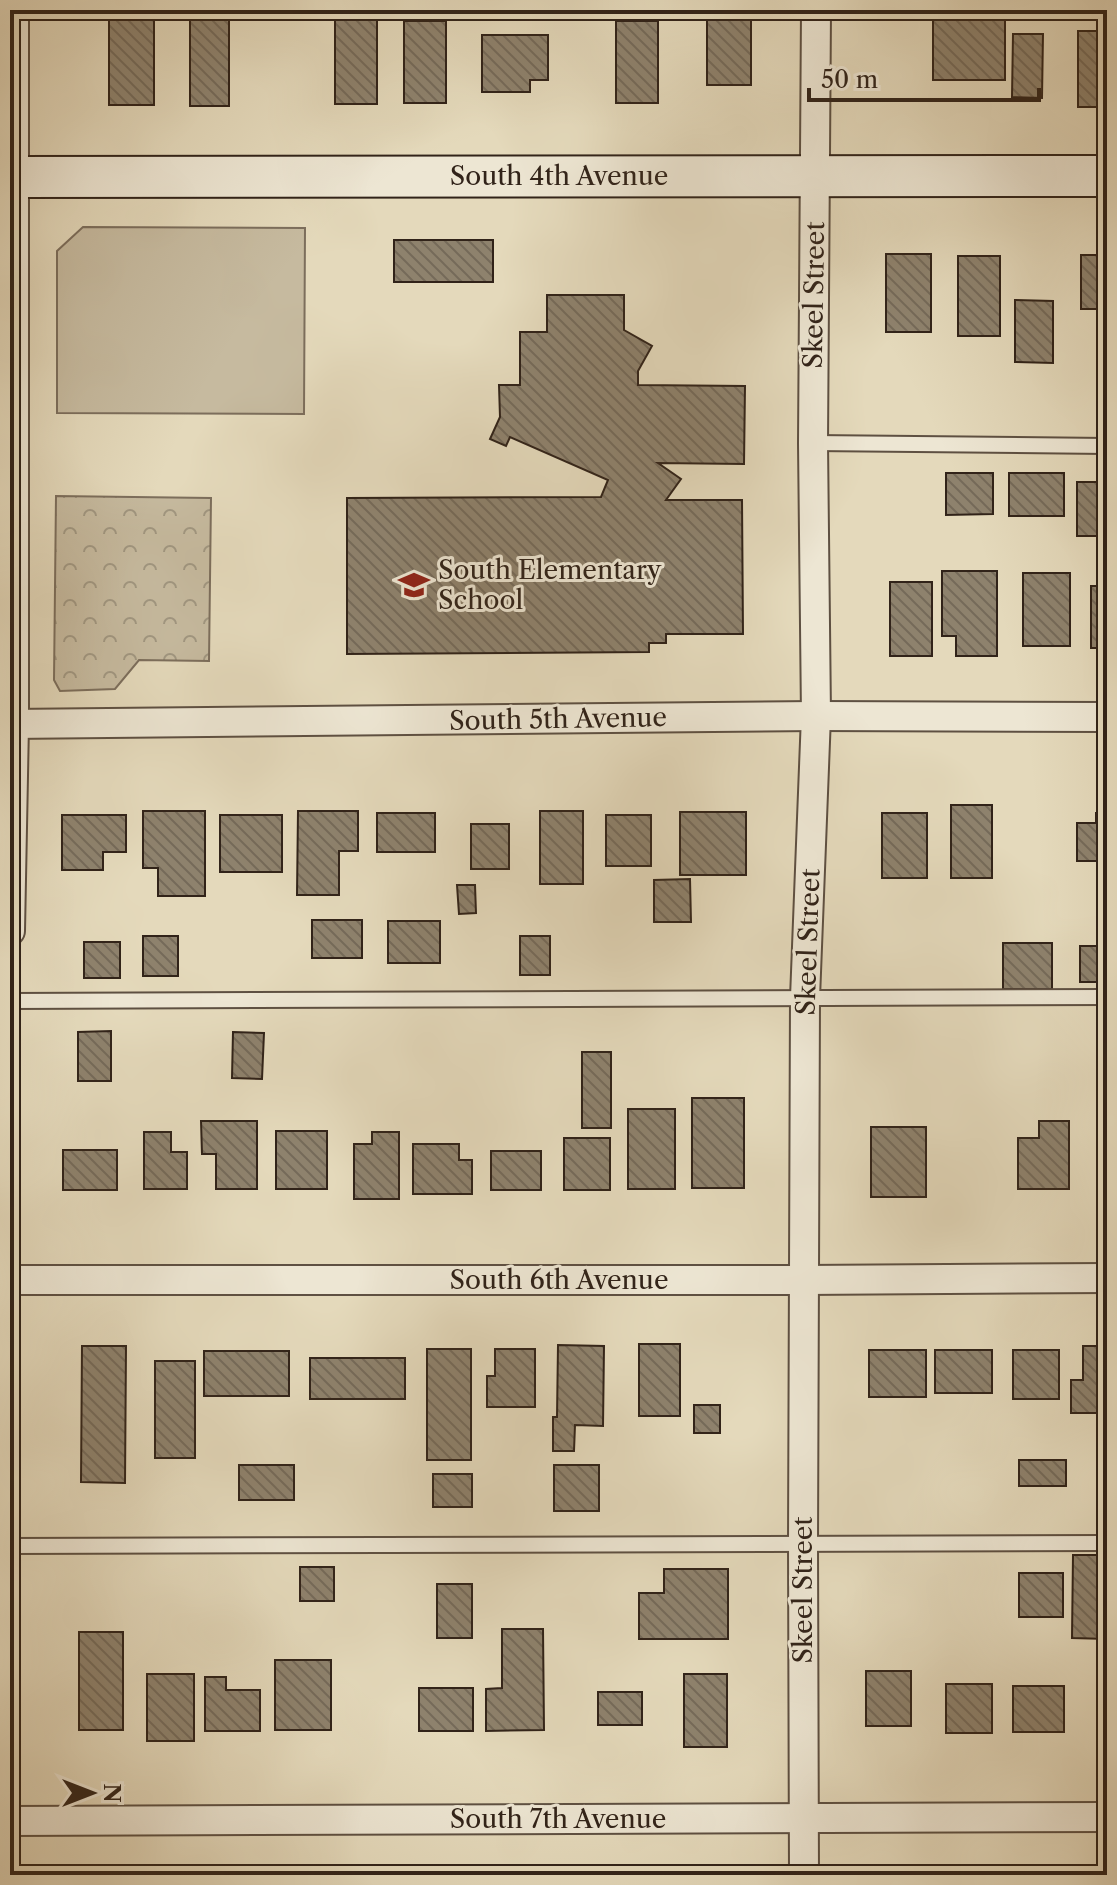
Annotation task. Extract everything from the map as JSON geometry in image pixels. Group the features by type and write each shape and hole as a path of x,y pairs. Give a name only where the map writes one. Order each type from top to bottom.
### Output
{"main road":[{"name":"South 4th Avenue","path":"12,177 1107,176"}],"street":[{"path":"10,931 14,10"},
{"name":"Skeel Street","path":"804,1875 805,998 816,716 813,443 816,10"},
{"name":"South 5th Avenue","path":"12,724 816,716 1107,717"},
{"name":"South 6th Avenue","path":"10,1280 1107,1278"},
{"name":"South 7th Avenue","path":"10,1821 1107,1817"}],"lane":[{"path":"813,443 1107,446"},
{"path":"10,1001 1107,997"},
{"path":"10,1546 1107,1543"}],"green space":[{"path":"83,227 305,228 304,414 57,413 57,251"},
{"path":"56,496 211,498 209,661 139,660 115,689 60,691 54,680"}],"building":[{"path":"707,10 751,10 751,85 707,85"},
{"path":"933,10 1005,10 1005,80 933,80"},
{"path":"190,11 229,11 229,106 190,106"},
{"path":"335,14 377,14 377,104 335,104"},
{"path":"109,18 154,18 154,105 109,105"},
{"path":"404,21 446,21 446,103 404,103"},
{"path":"616,21 658,21 658,103 616,103"},
{"path":"1078,31 1107,31 1107,107 1078,107"},
{"path":"1013,34 1043,34 1042,98 1012,97"},
{"path":"482,35 548,35 548,80 530,80 530,92 482,92"},
{"path":"394,240 493,240 493,282 394,282"},
{"path":"886,254 931,254 931,332 886,332"},
{"path":"1081,255 1107,255 1107,309 1081,309"},
{"path":"958,256 1000,256 1000,336 958,336"},
{"path":"547,295 624,295 624,330 652,346 638,371 638,385 745,386 744,464 658,463 681,479 666,500 742,500 743,634 666,634 666,643 649,643 649,652 347,654 347,498 601,497 608,480 510,437 506,446 490,439 500,417 499,385 520,385 520,332 547,332"},
{"path":"1015,300 1053,301 1053,363 1015,362"},
{"path":"946,473 993,473 993,514 946,515"},
{"path":"1009,473 1064,473 1064,516 1009,516"},
{"path":"1077,482 1107,482 1107,536 1077,536"},
{"path":"942,571 997,571 997,656 956,656 956,636 942,636"},
{"path":"1023,573 1070,573 1070,646 1023,646"},
{"path":"890,582 932,582 932,656 890,656"},
{"path":"1091,586 1107,586 1107,648 1091,648"},
{"path":"951,805 992,805 992,878 951,878"},
{"path":"143,811 205,811 205,896 158,896 158,868 143,868"},
{"path":"298,811 358,811 358,851 339,851 339,895 297,895"},
{"path":"540,811 583,811 583,884 540,884"},
{"path":"680,812 746,812 746,875 680,875"},
{"path":"377,813 435,813 435,852 377,852"},
{"path":"882,813 927,813 927,878 882,878"},
{"path":"1096,813 1107,813 1107,861 1077,861 1077,823 1096,823"},
{"path":"62,815 126,815 126,852 103,852 103,870 62,870"},
{"path":"220,815 282,815 282,872 220,872"},
{"path":"606,815 651,815 651,866 606,866"},
{"path":"471,824 509,824 509,869 471,869"},
{"path":"690,879 691,922 654,922 654,880"},
{"path":"457,885 475,885 476,913 459,914"},
{"path":"312,920 362,920 362,958 312,958"},
{"path":"388,921 440,921 440,963 388,963"},
{"path":"143,936 178,936 178,976 143,976"},
{"path":"520,936 550,936 550,975 520,975"},
{"path":"84,942 120,942 120,978 84,978"},
{"path":"1003,943 1052,943 1052,989 1003,989"},
{"path":"1080,946 1107,946 1107,982 1080,982"},
{"path":"111,1031 111,1081 78,1081 78,1032"},
{"path":"233,1032 264,1033 262,1079 232,1078"},
{"path":"582,1052 611,1052 611,1128 582,1128"},
{"path":"692,1098 744,1098 744,1188 692,1188"},
{"path":"628,1109 675,1109 675,1189 628,1189"},
{"path":"201,1121 257,1121 257,1189 216,1189 216,1154 202,1154"},
{"path":"1039,1121 1069,1121 1069,1189 1018,1189 1018,1138 1039,1138"},
{"path":"871,1127 926,1127 926,1197 871,1197"},
{"path":"276,1131 327,1131 327,1189 276,1189"},
{"path":"144,1132 171,1132 171,1152 187,1152 187,1189 144,1189"},
{"path":"372,1132 399,1132 399,1199 354,1199 354,1144 372,1144"},
{"path":"564,1138 610,1138 610,1190 564,1190"},
{"path":"413,1144 459,1144 459,1160 472,1160 472,1194 413,1194"},
{"path":"63,1150 117,1150 117,1190 63,1190"},
{"path":"491,1151 541,1151 541,1190 491,1190"},
{"path":"639,1344 680,1344 680,1416 639,1416"},
{"path":"558,1345 604,1346 603,1426 575,1425 574,1451 553,1451"},
{"path":"82,1346 126,1346 125,1483 81,1482"},
{"path":"1083,1346 1107,1346 1107,1413 1071,1413 1071,1380 1083,1380"},
{"path":"427,1349 471,1349 471,1460 427,1460"},
{"path":"495,1349 535,1349 535,1407 487,1407 487,1376 495,1376"},
{"path":"869,1350 926,1350 926,1397 869,1397"},
{"path":"935,1350 992,1350 992,1393 935,1393"},
{"path":"1013,1350 1059,1350 1059,1399 1013,1399"},
{"path":"204,1351 289,1351 289,1396 204,1396"},
{"path":"310,1358 405,1358 405,1399 310,1399"},
{"path":"155,1361 195,1361 195,1458 155,1458"},
{"path":"694,1405 720,1405 720,1433 694,1433"},
{"path":"1019,1460 1066,1460 1066,1486 1019,1486"},
{"path":"239,1465 294,1465 294,1500 239,1500"},
{"path":"554,1465 599,1465 599,1511 554,1511"},
{"path":"433,1474 472,1474 472,1507 433,1507"},
{"path":"1073,1555 1107,1555 1107,1639 1072,1638"},
{"path":"300,1567 334,1567 334,1601 300,1601"},
{"path":"664,1569 728,1569 728,1639 639,1639 639,1593 664,1593"},
{"path":"1019,1573 1063,1573 1063,1617 1019,1617"},
{"path":"437,1584 472,1584 472,1638 437,1638"},
{"path":"502,1629 543,1629 544,1730 486,1731 486,1689 502,1688"},
{"path":"79,1632 123,1632 123,1730 79,1730"},
{"path":"275,1660 331,1660 331,1730 275,1730"},
{"path":"866,1671 911,1671 911,1726 866,1726"},
{"path":"147,1674 194,1674 194,1741 147,1741"},
{"path":"684,1674 727,1674 727,1747 684,1747"},
{"path":"205,1677 226,1677 226,1690 260,1690 260,1731 205,1731"},
{"path":"946,1684 992,1684 992,1733 946,1733"},
{"path":"1013,1686 1064,1686 1064,1732 1013,1732"},
{"path":"419,1688 473,1688 473,1731 419,1731"},
{"path":"598,1692 642,1692 642,1725 598,1725"}],"place":[{"name":"South Elementary School","path":"414,585"}]}
